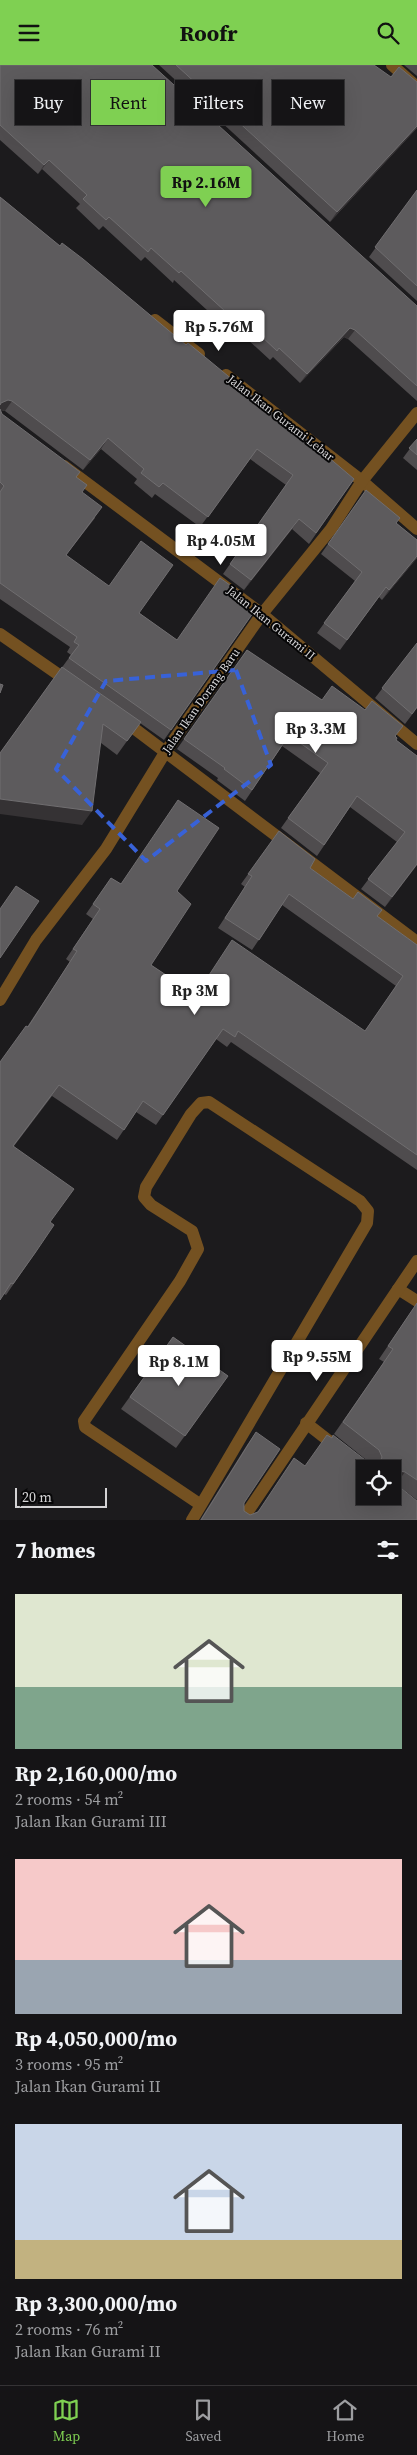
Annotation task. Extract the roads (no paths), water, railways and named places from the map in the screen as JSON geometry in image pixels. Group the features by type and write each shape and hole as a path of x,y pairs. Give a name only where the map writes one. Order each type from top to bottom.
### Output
{"street":[{"path":"392,65 417,87"},
{"name":"Jalan Ikan Gurami Lebar","path":"142,310 362,481 417,529"},
{"name":"Jalan Ikan Dorang Baru","path":"0,1000 36,940 106,849 166,751 262,614 331,529 362,481 417,413"},
{"name":"Jalan Ikan Gurami II","path":"56,459 262,614 417,744"},
{"path":"0,634 79,689"},
{"path":"111,712 166,751 417,942"},
{"path":"192,1520 201,1505 367,1223 368,1211 360,1201 210,1102 200,1103 191,1114 146,1187 144,1197 151,1205 192,1231 198,1249 180,1281 84,1421 85,1427 201,1505"},
{"path":"242,1520 417,1261"},
{"path":"398,1289 417,1301"},
{"path":"306,1423 356,1462"}]}
